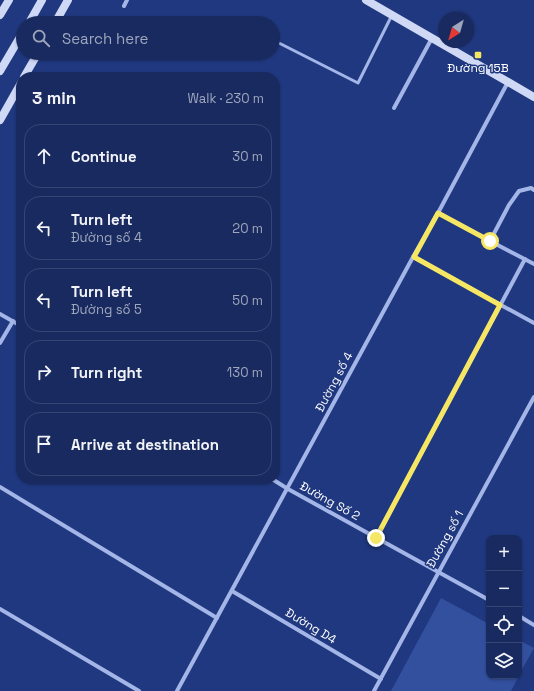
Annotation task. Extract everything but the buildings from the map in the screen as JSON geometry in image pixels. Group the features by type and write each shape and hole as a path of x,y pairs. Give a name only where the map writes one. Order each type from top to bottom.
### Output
{"main road":[{"path":"0,15 9,0"},
{"path":"32,16 42,0"},
{"path":"59,16 68,0"},
{"path":"366,0 534,97"},
{"path":"0,71 16,44"},
{"path":"27,72 34,60"},
{"path":"0,120 16,92"}],"street":[{"path":"124,6 127,0"},
{"path":"394,108 432,38"},
{"name":"Đường số 4","path":"178,691 508,82"},
{"path":"490,241 509,205 519,191 531,188 534,190"},
{"path":"438,213 534,264"},
{"path":"414,257 534,323"},
{"path":"376,538 525,259"},
{"path":"0,314 16,324"},
{"path":"0,344 13,322"},
{"name":"Đường số 1","path":"374,691 534,397"},
{"name":"Đường Số 2","path":"280,484 486,598"},
{"path":"0,487 218,618"},
{"name":"Đường D4","path":"232,591 381,679"},
{"path":"0,609 138,691"},
{"path":"522,618 534,625"}],"lane":[{"path":"280,44 358,83 392,15"}],"shaded area":[{"path":"441,598 486,622 486,679 517,679 511,691 391,691"},
{"path":"522,642 534,648 522,670"}],"place":[{"name":"Đường 15B","path":"478,55"}],"route":[{"path":"376,538 500,305 414,257 438,213 490,241"}]}
